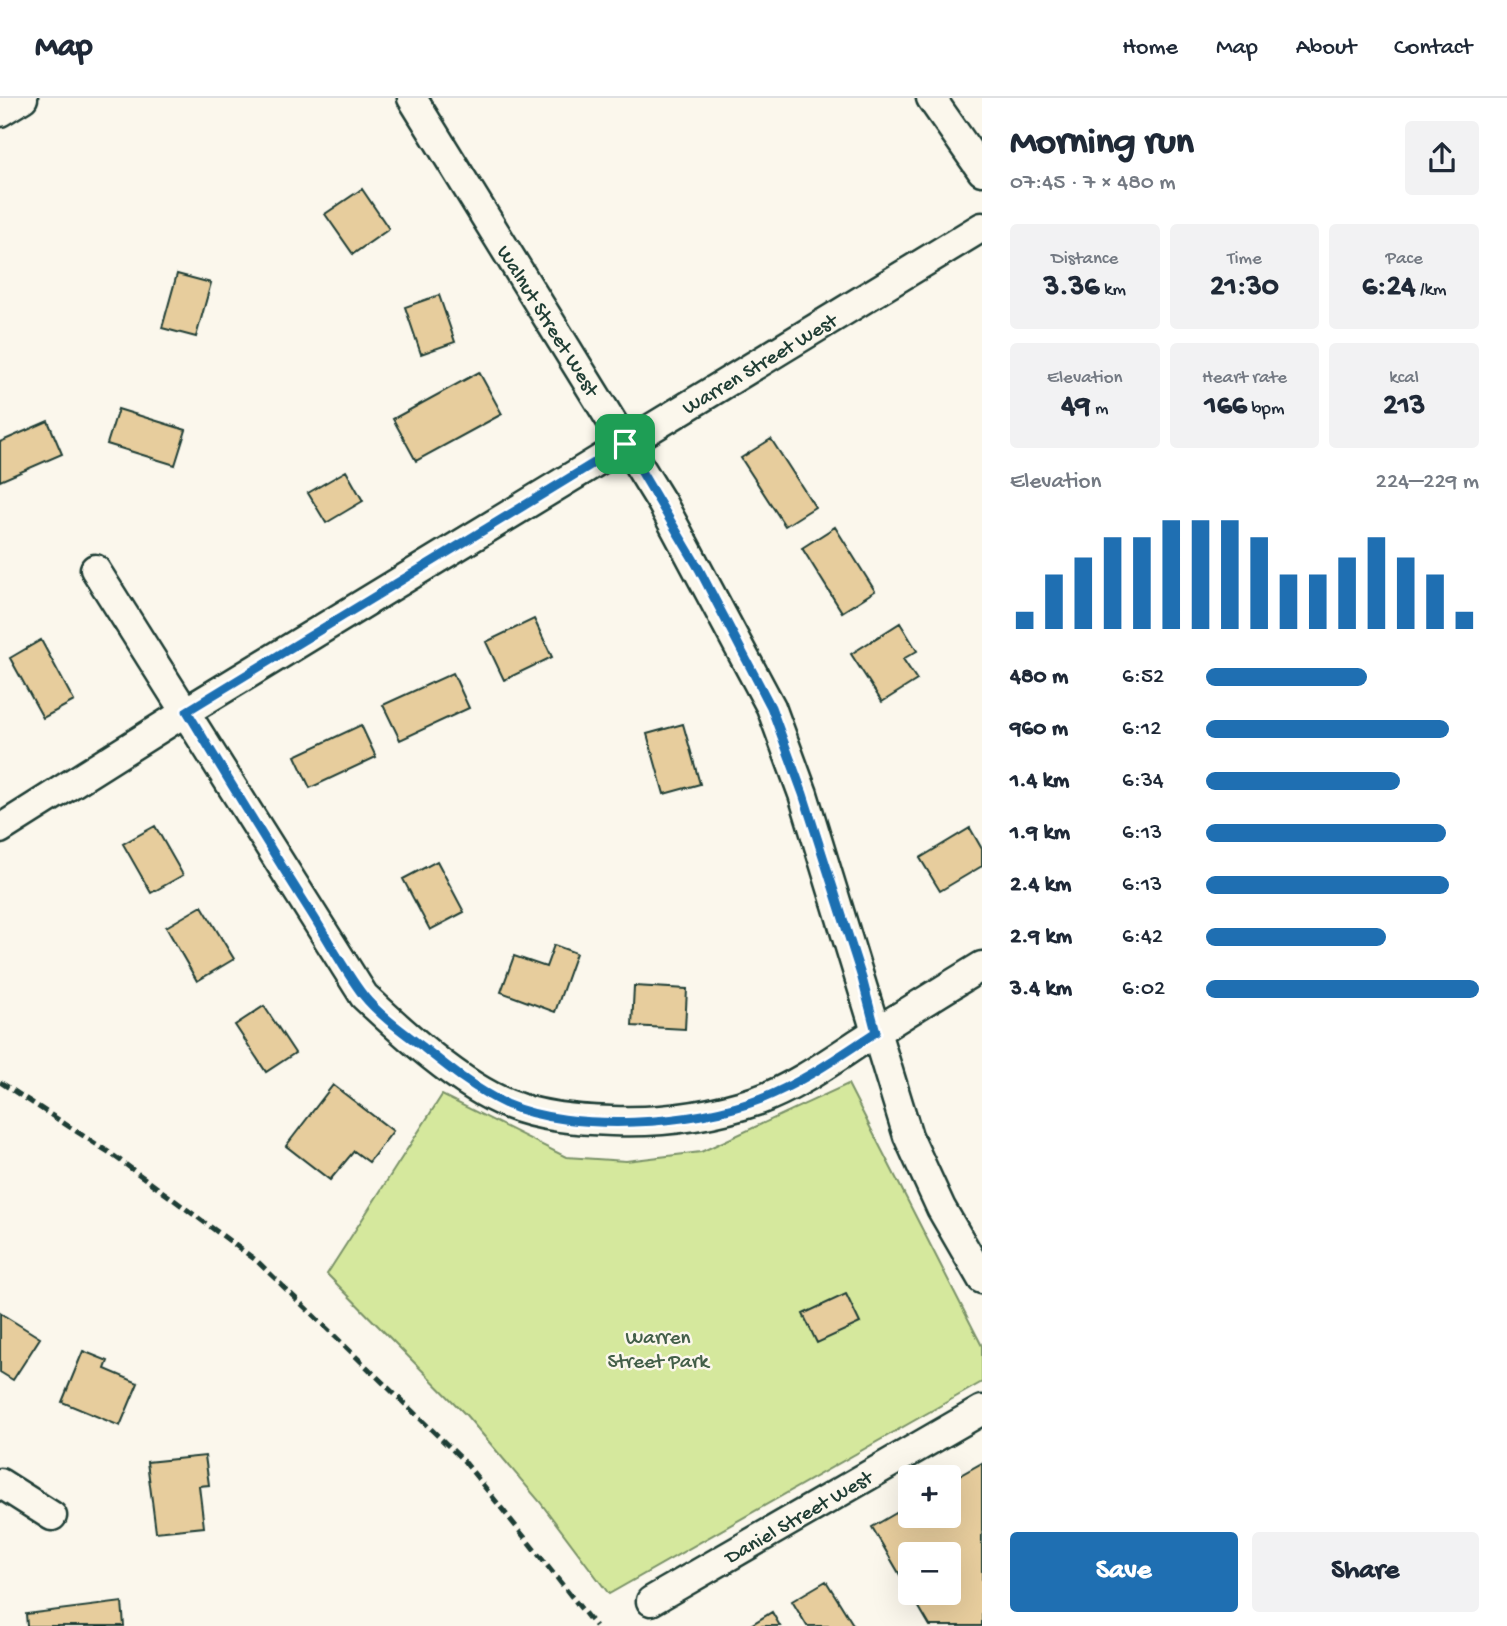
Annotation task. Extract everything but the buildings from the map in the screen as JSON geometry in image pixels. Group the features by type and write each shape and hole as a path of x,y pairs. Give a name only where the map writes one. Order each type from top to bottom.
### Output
{"street":[{"path":"0,112 23,98"},
{"name":"Walnut Street West","path":"412,98 693,558 771,707 803,794 862,978 908,1136 941,1208 982,1279"},
{"path":"931,98 982,171"},
{"name":"Warren Street West","path":"0,829 187,711 982,227"},
{"path":"95,569 187,711 364,996 398,1028 459,1076 506,1104 539,1114 583,1120 635,1122 706,1115 760,1099 803,1079 982,966"},
{"name":"Daniel Street West","path":"651,1601 982,1410"},
{"path":"0,1483 52,1516"}],"green space":[{"name":"Warren Street Park","path":"848,1084 982,1346 982,1382 609,1594 540,1502 466,1415 327,1274 442,1095 566,1157 626,1161 701,1152"}],"railway":[{"path":"0,1082 110,1153 257,1261 464,1461 595,1626"}],"route":[{"path":"625,444 699,569 771,707 803,794 862,978 876,1032 803,1079 760,1099 706,1115 635,1122 583,1120 539,1114 506,1104 459,1076 398,1028 364,996 187,711 625,444"}]}
